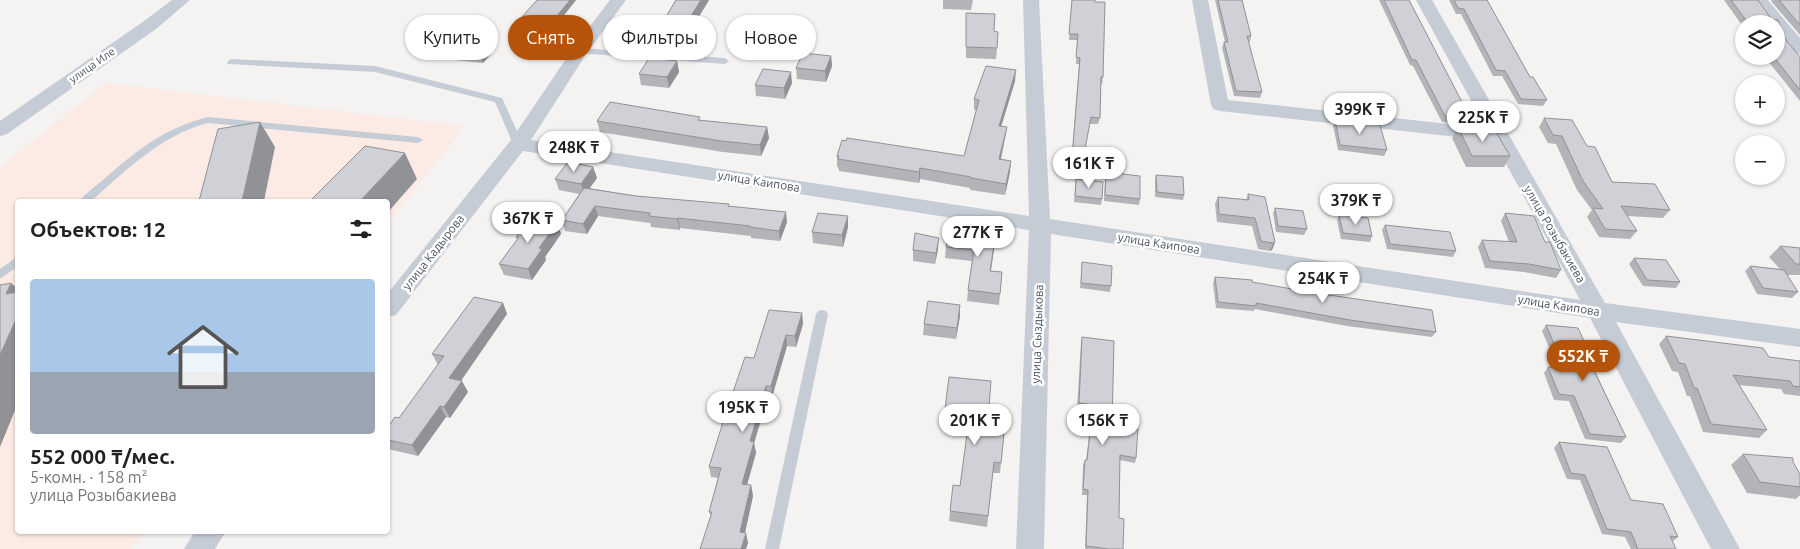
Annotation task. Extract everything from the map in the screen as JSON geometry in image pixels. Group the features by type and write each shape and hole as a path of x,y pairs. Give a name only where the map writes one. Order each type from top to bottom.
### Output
{"street":[{"name":"улица Иле","path":"0,130 182,0"},
{"name":"улица Кадырова","path":"593,34 618,0"},
{"name":"улица Сыздыкова","path":"1030,549 1040,225 1031,0"},
{"path":"1200,0 1220,105 1499,136"},
{"name":"улица Розыбакиева","path":"1424,0 1598,311 1726,549"},
{"path":"1759,0 1800,49"},
{"name":"улица Кадырова","path":"390,306 518,144 575,60"},
{"name":"улица Каипова","path":"518,144 1598,311 1800,338"},
{"path":"198,549 210,534"}],"lane":[{"path":"593,53 725,60"},
{"path":"231,62 376,69 499,100 518,144"},
{"path":"87,199 155,144 193,123 208,120 418,140"},
{"path":"0,275 15,262"},
{"path":"772,549 822,314"}],"shaded area":[{"path":"106,83 465,126 390,221 390,199 15,199 15,534 142,534 130,549 0,549 0,167"}],"building":[{"path":"537,0 570,0 558,15 524,15"},
{"path":"676,0 701,0 692,15 667,15"},
{"path":"1072,0 1105,2 1100,118 1091,117 1083,160 1072,159 1080,58 1076,57 1078,34 1069,34"},
{"path":"1218,0 1242,0 1251,36 1247,36 1262,92 1236,91 1224,42 1228,42"},
{"path":"1384,0 1409,0 1473,120 1445,116 1416,60 1412,60"},
{"path":"1454,0 1487,0 1530,77 1533,77 1547,100 1521,99 1505,71 1496,70 1464,9 1458,8"},
{"path":"1731,0 1758,0 1768,15 1742,15"},
{"path":"1779,0 1800,0 1800,25"},
{"path":"966,13 995,14 994,31 998,32 997,48 966,47"},
{"path":"1785,39 1800,57 1800,90 1780,65 1785,65"},
{"path":"816,54 831,56 825,71 796,68 800,60 816,60"},
{"path":"648,60 677,61 667,77 639,74"},
{"path":"986,66 1016,70 999,126 1007,127 999,159 1011,161 1006,184 920,168 919,172 838,159 839,156 837,156 842,140 846,141 847,138 964,156 979,100 974,99"},
{"path":"763,69 791,72 784,88 755,85"},
{"path":"610,102 700,117 698,120 767,127 760,145 721,141 597,121"},
{"path":"1544,118 1572,120 1587,146 1595,147 1612,182 1655,184 1670,210 1621,206 1637,231 1605,229 1593,208 1603,209 1583,181 1562,136 1553,135"},
{"path":"1335,120 1380,125 1387,150 1340,145"},
{"path":"260,122 242,199 200,199 218,129"},
{"path":"1458,127 1496,132 1510,156 1472,156"},
{"path":"365,146 405,153 362,199 312,199"},
{"path":"568,162 593,167 581,184 555,179"},
{"path":"1106,172 1140,176 1140,199 1105,195"},
{"path":"1156,175 1183,177 1184,195 1157,192"},
{"path":"1076,179 1103,182 1102,199 1075,196"},
{"path":"584,188 636,196 729,204 728,206 786,212 779,231 750,226 649,216 650,213 595,206 583,224 562,220"},
{"path":"1248,194 1265,197 1275,242 1261,241 1255,218 1219,214 1218,197 1249,200"},
{"path":"1275,208 1303,211 1307,229 1278,226"},
{"path":"818,213 848,216 842,235 812,232"},
{"path":"1505,213 1534,216 1545,242 1550,242 1561,270 1529,264 1490,261 1482,240 1517,242"},
{"path":"1339,215 1368,218 1372,236 1343,233"},
{"path":"530,218 557,223 539,248 542,249 528,269 499,264 519,237 516,237"},
{"path":"1385,225 1450,232 1456,251 1390,244"},
{"path":"950,227 996,232 990,271 1002,272 1000,294 968,290 974,250 946,247"},
{"path":"915,233 939,238 936,253 913,250"},
{"path":"1780,246 1800,248 1800,264 1796,264"},
{"path":"1634,258 1666,260 1680,282 1647,280"},
{"path":"1082,262 1112,266 1111,286 1081,283"},
{"path":"1750,266 1784,270 1798,292 1763,288"},
{"path":"1215,277 1252,280 1252,282 1309,292 1432,310 1436,332 1350,320 1256,303 1256,306 1218,302"},
{"path":"11,283 6,294 15,292 15,322 0,355 0,285"},
{"path":"474,297 503,303 449,378 462,381 444,407 440,406 412,445 390,440 390,424 395,417 399,418 444,356 432,354"},
{"path":"928,301 960,305 957,328 924,324"},
{"path":"769,310 802,313 795,336 786,335 771,386 766,386 750,441 754,442 742,484 751,485 740,532 746,533 741,549 700,549 712,512 709,512 721,468 709,467 724,419 720,419 729,392 733,392 745,357 754,358"},
{"path":"1546,325 1578,328 1589,352 1585,352 1626,437 1590,434 1574,396 1559,394 1548,367 1565,369"},
{"path":"1666,336 1763,348 1769,357 1800,361 1800,387 1793,386 1790,381 1733,375 1767,430 1711,424 1685,364 1679,363"},
{"path":"1082,337 1114,341 1112,424 1138,429 1136,458 1120,455 1119,518 1124,519 1123,549 1086,546 1088,490 1083,489 1093,405 1079,403"},
{"path":"949,377 991,381 987,432 1004,434 1001,463 994,462 988,516 950,511 953,485 960,486 970,412 945,409"},
{"path":"1559,442 1607,447 1631,500 1663,504 1678,537 1670,536 1676,549 1638,549 1631,532 1607,529 1585,475 1571,473"},
{"path":"1743,454 1793,458 1793,462 1800,474 1800,487 1760,482"}]}
